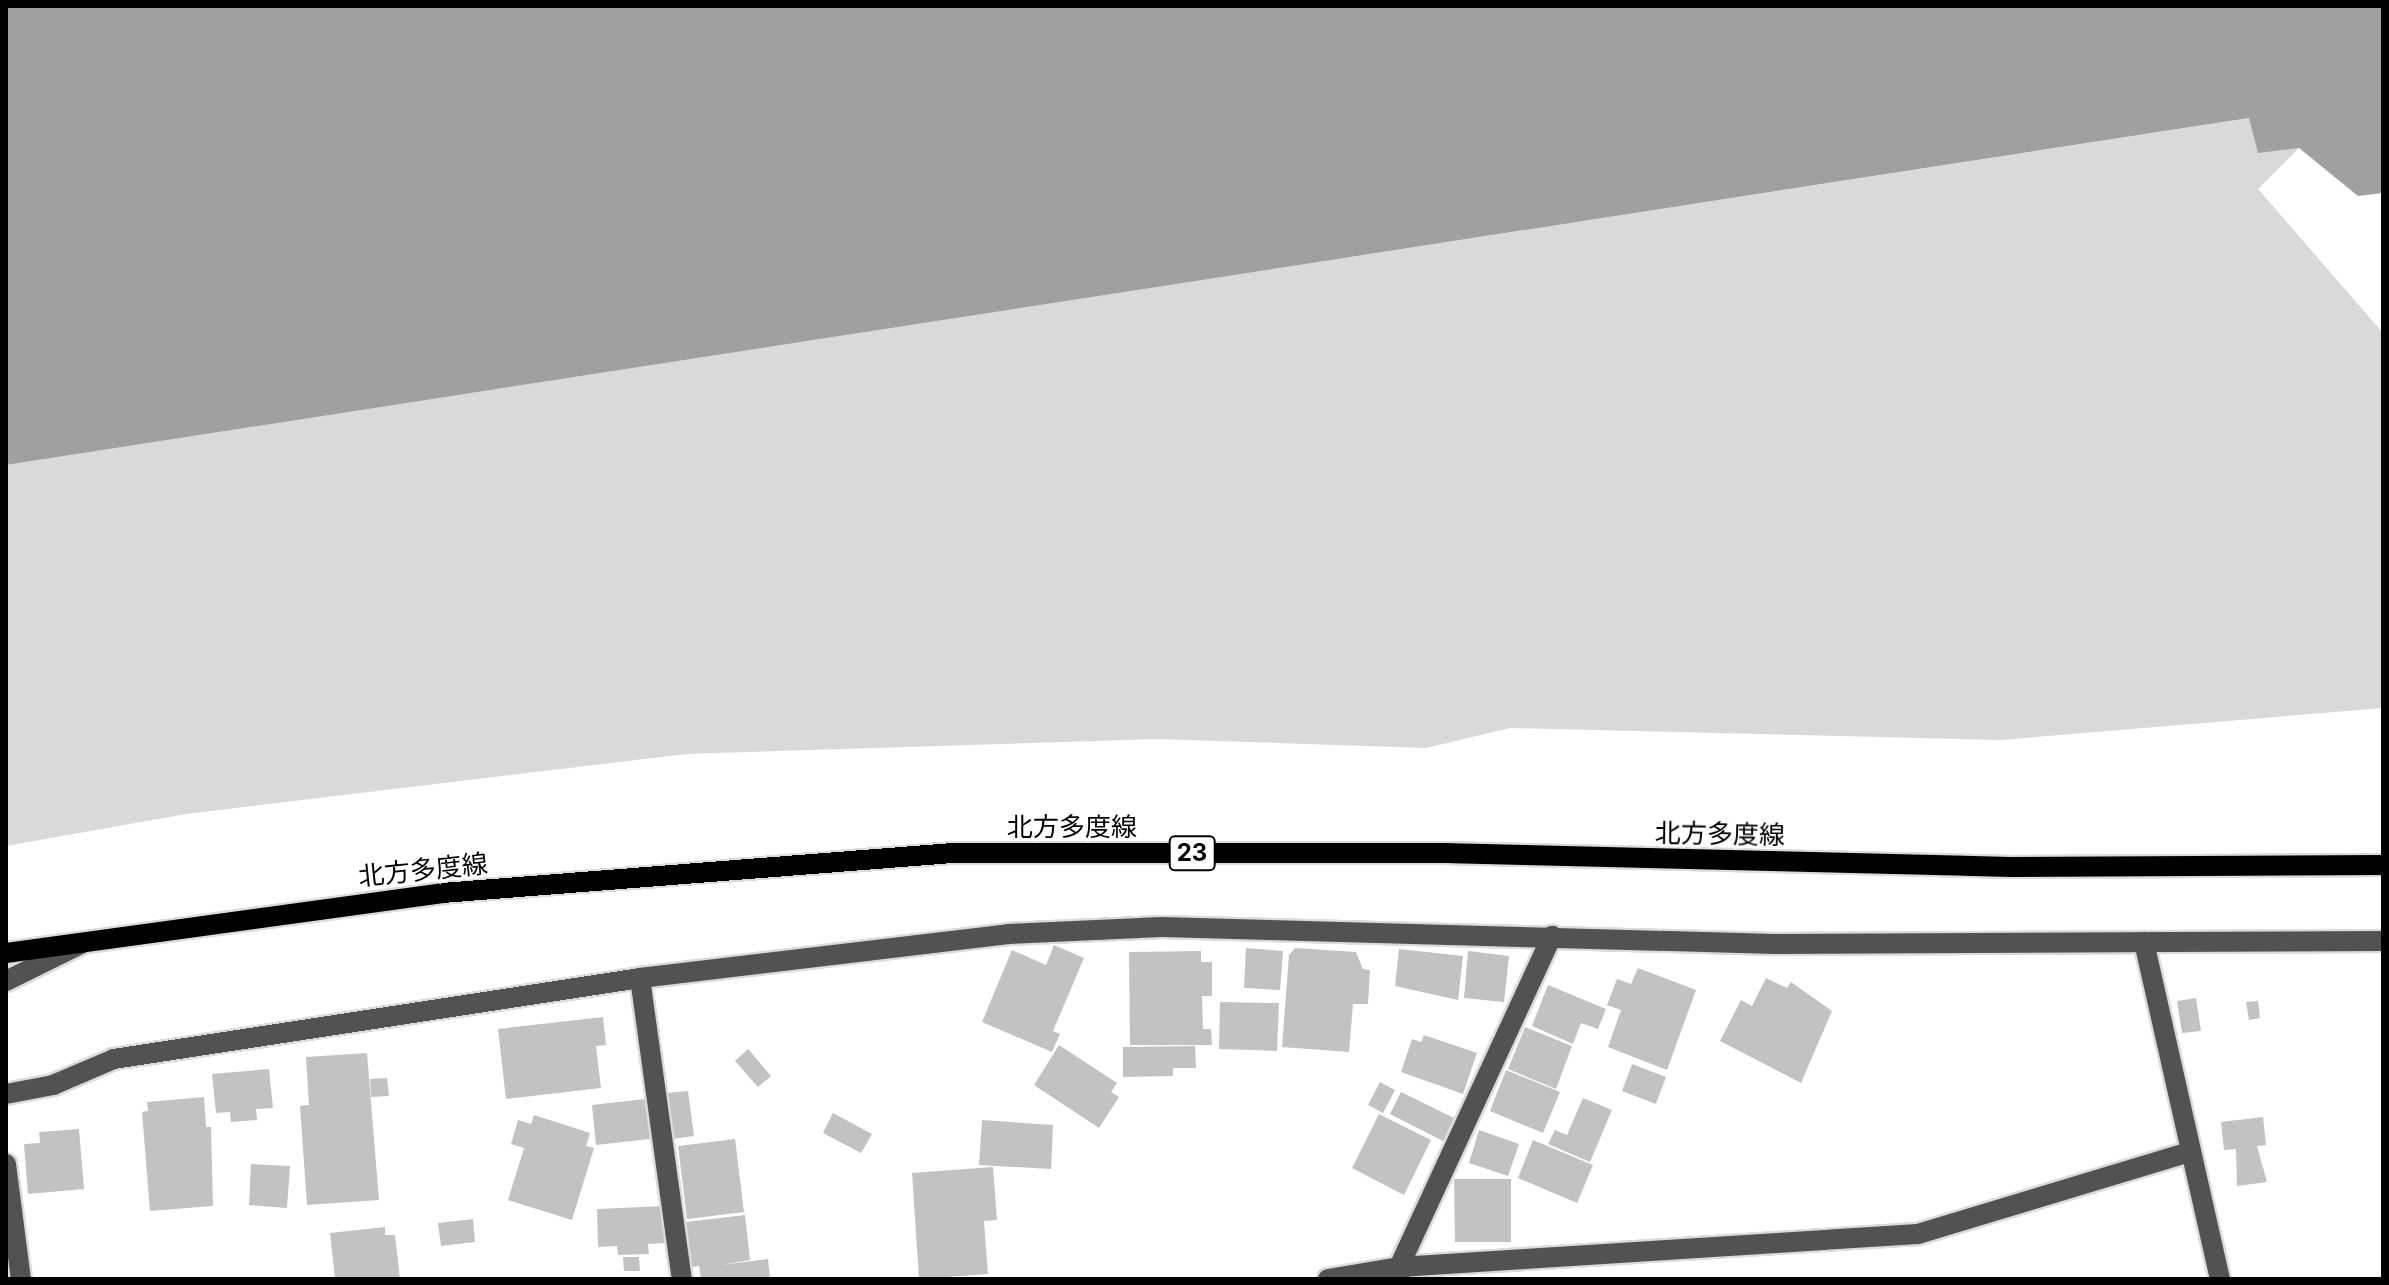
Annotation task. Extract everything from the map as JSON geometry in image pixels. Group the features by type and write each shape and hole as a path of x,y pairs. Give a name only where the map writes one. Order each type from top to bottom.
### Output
{"main road":[{"name":"北方多度線","path":"6,953 95,938 442,893 953,853 1446,853 2011,867 2383,865"}],"street":[{"path":"6,1094 53,1085 114,1059 640,978 1008,934 1147,927 1775,944 2383,941"},
{"path":"1399,1273 1552,936"},
{"path":"6,981 95,938"},
{"path":"2144,942 2187,1153 2220,1279"},
{"path":"640,978 682,1279"},
{"path":"1328,1279 1918,1234 2187,1153"},
{"path":"6,1164 21,1279"}],"shaded area":[{"path":"6,6 2383,6 2383,193 2358,196 2299,148 2258,153 2249,118 6,465"},
{"path":"2250,118 2299,148 2258,189 2383,333 2383,708 2000,740 1510,728 1426,748 1157,739 686,754 186,814 6,846 6,465"}],"building":[{"path":"1054,945 1084,958 1053,1031 1060,1034 1052,1052 982,1022 1012,950 1046,965"},
{"path":"1246,948 1283,951 1280,990 1244,988"},
{"path":"1295,948 1356,952 1363,969 1370,970 1368,1004 1353,1004 1349,1052 1282,1047 1289,955"},
{"path":"1399,949 1463,956 1458,1000 1395,986"},
{"path":"1201,951 1201,962 1212,962 1212,996 1202,996 1203,1029 1211,1029 1212,1045 1130,1045 1129,952"},
{"path":"1468,951 1509,956 1504,1002 1464,998"},
{"path":"1638,968 1696,990 1667,1070 1608,1047 1621,1010 1607,1005 1617,979 1631,984"},
{"path":"1766,978 1787,988 1791,982 1832,1011 1801,1083 1720,1041 1741,1000 1752,1006"},
{"path":"1548,985 1606,1009 1598,1029 1581,1023 1573,1044 1532,1026"},
{"path":"2196,998 2201,1031 2182,1033 2177,1001"},
{"path":"2258,1001 2260,1018 2249,1020 2246,1002"},
{"path":"1220,1002 1279,1003 1277,1051 1219,1049"},
{"path":"603,1017 606,1045 596,1046 601,1088 506,1099 498,1029"},
{"path":"1525,1027 1572,1046 1556,1089 1508,1069"},
{"path":"1424,1035 1477,1053 1463,1094 1401,1072 1412,1039 1421,1042"},
{"path":"1059,1045 1117,1083 1111,1092 1119,1097 1099,1128 1034,1085"},
{"path":"1195,1046 1196,1068 1173,1068 1173,1076 1123,1077 1123,1047"},
{"path":"748,1049 771,1076 758,1087 735,1061"},
{"path":"367,1053 379,1200 307,1205 300,1106 309,1105 306,1057"},
{"path":"1632,1064 1666,1077 1656,1104 1622,1091"},
{"path":"269,1069 273,1108 256,1109 257,1120 231,1122 230,1112 216,1113 212,1074"},
{"path":"1506,1070 1560,1092 1543,1133 1490,1111"},
{"path":"387,1078 389,1096 371,1097 370,1079"},
{"path":"1380,1082 1395,1090 1383,1113 1368,1105"},
{"path":"688,1091 694,1136 672,1139 667,1093"},
{"path":"1401,1092 1454,1118 1443,1141 1390,1114"},
{"path":"204,1097 206,1127 211,1127 213,1206 150,1211 142,1112 148,1111 147,1102"},
{"path":"1583,1098 1612,1110 1590,1162 1548,1144 1555,1130 1567,1135"},
{"path":"645,1099 650,1139 596,1145 592,1105"},
{"path":"833,1113 872,1134 861,1153 823,1133"},
{"path":"1379,1114 1431,1140 1404,1195 1352,1168"},
{"path":"534,1115 590,1133 586,1146 594,1148 572,1220 508,1200 524,1148 511,1144 518,1120 531,1124"},
{"path":"2263,1117 2266,1145 2257,1146 2267,1182 2237,1186 2236,1149 2224,1150 2221,1122"},
{"path":"982,1120 1053,1125 1051,1169 979,1165"},
{"path":"79,1129 84,1189 28,1194 24,1144 40,1143 39,1132"},
{"path":"1479,1130 1519,1144 1508,1176 1469,1163"},
{"path":"735,1139 744,1212 687,1219 678,1146"},
{"path":"1533,1140 1593,1165 1577,1203 1518,1178"},
{"path":"251,1164 290,1166 287,1208 249,1205"},
{"path":"993,1167 997,1220 984,1221 988,1274 919,1279 912,1173"},
{"path":"1454,1179 1511,1179 1511,1242 1455,1242"},
{"path":"664,1206 666,1243 648,1244 649,1254 618,1255 617,1246 598,1247 597,1209"},
{"path":"745,1215 750,1260 721,1265 768,1259 770,1279 701,1279 699,1266 692,1267 686,1222"},
{"path":"473,1219 475,1242 441,1246 438,1223"},
{"path":"385,1227 385,1235 395,1235 400,1279 335,1279 330,1233"},
{"path":"623,1257 639,1257 640,1271 624,1271"}]}
